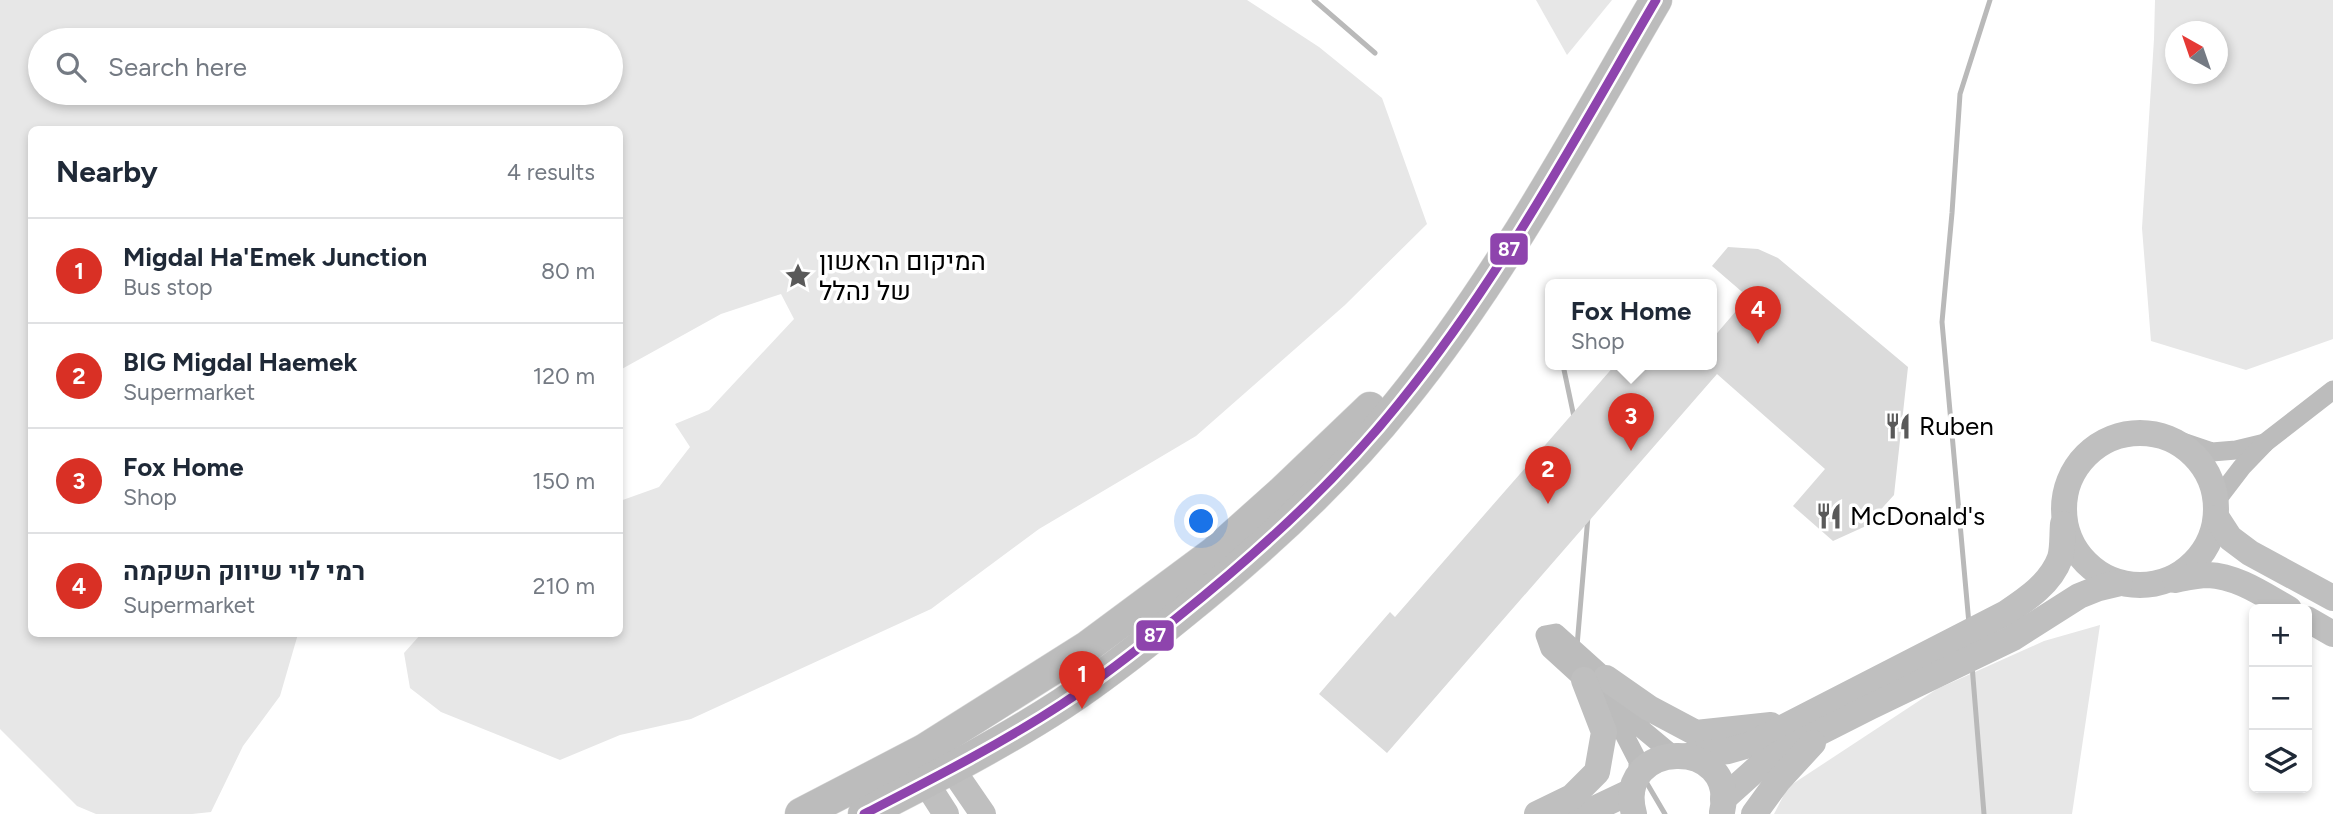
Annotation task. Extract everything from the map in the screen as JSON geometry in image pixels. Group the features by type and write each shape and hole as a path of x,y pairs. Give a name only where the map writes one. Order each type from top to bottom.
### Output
{"highway":[{"path":"864,814 939,776 1062,704 1133,653 1220,583 1338,473 1400,403 1452,335 1517,237 1656,0"},
{"path":"802,814 924,750 1087,647 1215,552 1355,424 1427,347 1517,237"}],"main road":[{"path":"1545,814 1594,809 1635,794 1653,762 1681,755 1728,751 1749,745 2006,613 2036,592 2053,570 2060,557 2064,499 2070,480 2080,463 2094,449 2115,437 2138,432 2162,435 2184,446 2199,460 2210,477 2216,510 2231,538 2250,553 2333,598"},
{"path":"2064,509 2068,534 2075,550 2101,575 2120,583 2141,586 2205,575 2224,577 2280,604"},
{"path":"2163,582 2183,573 2199,558 2211,539 2216,510"},
{"path":"1722,806 1762,764 1825,730 2013,638 2079,596 2099,587 2120,583"},
{"path":"2312,622 2333,634"},
{"path":"1595,679 1696,733 1764,727 1800,719"},
{"path":"1537,814 1572,797 1597,772 1604,732 1595,679"},
{"path":"1754,814 1779,781 1825,730"},
{"path":"924,750 939,776 983,814"},
{"path":"1681,755 1702,761 1713,771 1720,784 1722,806"},
{"path":"939,776 946,814"}],"street":[{"path":"2216,510 2242,467 2266,442 2333,390"},
{"path":"2162,435 2211,452 2236,450 2266,442"},
{"path":"1595,679 1643,730 1681,755"},
{"path":"1595,679 1638,761 1635,794"}],"shaded area":[{"path":"0,0 1247,0 1319,47 1382,98 1427,224 1345,305 1196,436 1039,529 931,609 691,719 620,735 560,760 441,712 410,688 404,653 418,637 623,637 623,500 659,487 690,447 675,424 709,410 794,319 781,294 721,314 623,368 623,126 28,126 28,637 297,637 280,696 243,746 211,812 96,814 77,806 0,729"},
{"path":"1536,0 1612,0 1567,55"},
{"path":"2155,0 2333,0 2333,339 2246,370 2151,341 2142,228"},
{"path":"2100,625 2072,814 1774,814 1788,787 1937,689 2044,641"}],"building":[{"path":"1728,247 1758,249 1778,258 1908,367 1894,495 1866,526 1833,541 1793,506 1825,469 1717,374 1387,753 1319,694 1390,612 1395,617 1611,370 1717,370 1717,333 1748,297 1712,266"}],"waterway":[{"path":"1314,0 1375,53"},
{"path":"1969,624 1942,322 1960,94 1990,0"},
{"path":"1564,370 1574,417"},
{"path":"1577,646 1588,516"},
{"path":"1972,665 1984,814"},
{"path":"1645,780 1665,814"}],"transit line":[{"name":"87","path":"864,814 990,748 1092,683 1209,592 1323,488 1400,402 1471,307 1536,206 1656,0"}],"place":[{"name":"המיקום הראשון של נהלל","path":"798,276"},
{"name":"רמי לוי שיווק השקמה","path":"1758,344"},
{"name":"Ruben","path":"1898,426"},
{"name":"Fox Home","path":"1631,451"},
{"name":"BIG Migdal Haemek","path":"1548,504"},
{"name":"McDonald's","path":"1829,516"},
{"name":"Migdal Ha'Emek Junction","path":"1082,709"}]}
